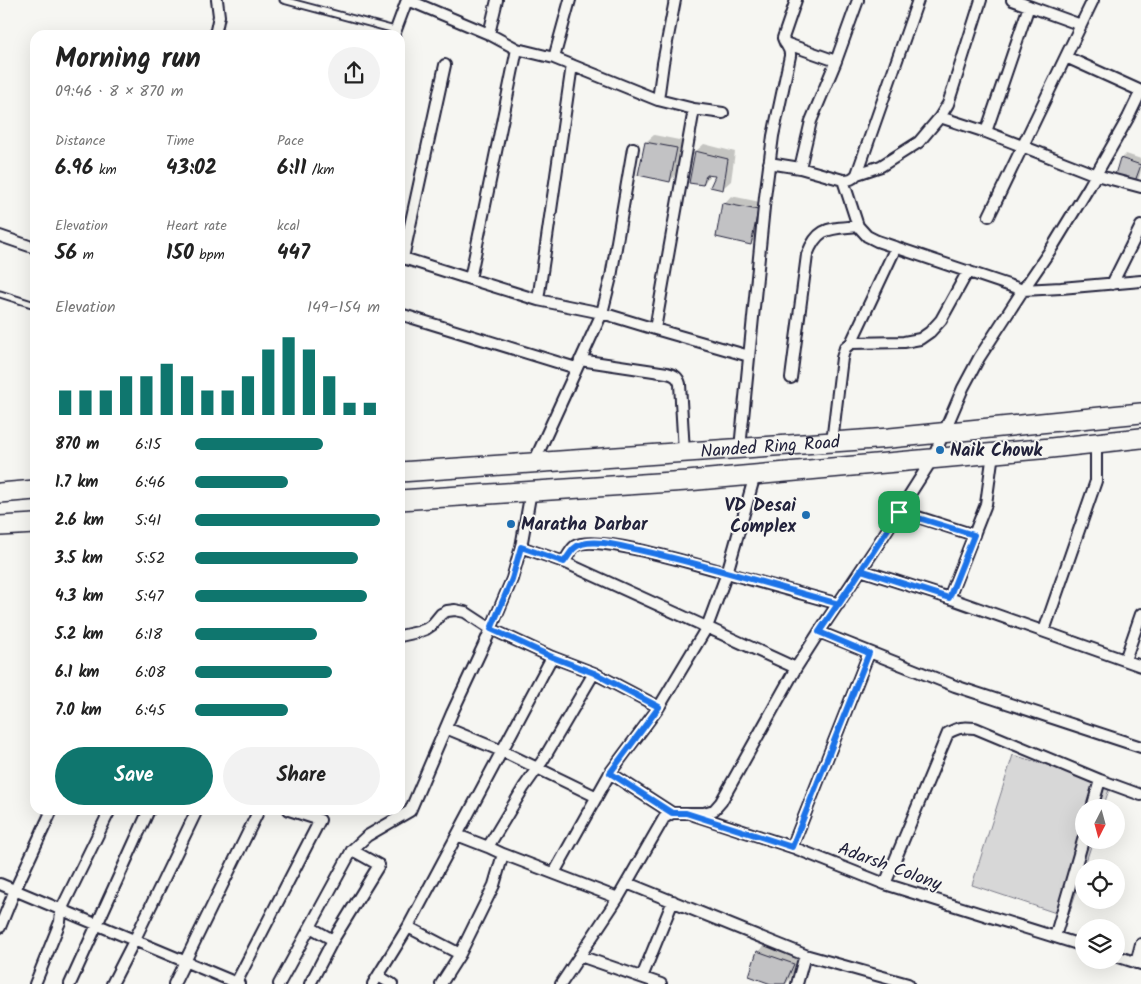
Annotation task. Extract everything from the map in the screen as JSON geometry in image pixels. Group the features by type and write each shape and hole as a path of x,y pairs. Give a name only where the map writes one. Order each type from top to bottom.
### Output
{"highway":[{"name":"Nanded Ring Road","path":"405,472 890,438 1141,413"},
{"path":"405,500 687,481 1141,438"},
{"path":"0,493 30,490"},
{"path":"0,526 30,524"}],"street":[{"path":"216,30 219,16 217,0"},
{"path":"395,30 408,0 489,34 517,49 554,58 658,100 694,109 723,113"},
{"path":"489,34 497,0"},
{"path":"554,58 570,0"},
{"path":"658,100 675,0"},
{"path":"740,448 760,236 772,136 790,56 790,48 782,38 796,0"},
{"path":"800,168 811,121 836,62 858,0"},
{"path":"857,174 918,0"},
{"path":"769,163 800,168 849,180 857,174 881,166 919,142 940,117 948,104 981,0"},
{"path":"1012,0 1081,25"},
{"path":"989,216 1093,0"},
{"path":"986,132 1029,6"},
{"path":"784,42 836,62"},
{"path":"470,279 517,49"},
{"path":"561,984 618,898 664,818 672,813 704,813 714,810 721,802 796,668 933,458 963,388 979,358 1053,246 1128,118 1141,91 1066,57"},
{"path":"538,300 572,65"},
{"path":"405,240 445,66"},
{"path":"655,329 694,109"},
{"path":"940,117 986,132 1096,174 1141,187"},
{"path":"534,462 602,313 611,277 633,148"},
{"path":"843,180 858,226 866,236 877,241 1023,290 1141,281"},
{"path":"792,378 807,256 812,242 820,233 834,228 858,226"},
{"path":"1112,284 1141,226"},
{"path":"0,236 30,246"},
{"path":"832,442 842,358 845,348 851,343 896,247"},
{"path":"405,258 538,300 602,313 749,356"},
{"path":"851,343 904,342 920,339 930,332 941,320 968,271"},
{"path":"405,315 578,364 667,373 675,376 679,379 680,384 684,452"},
{"path":"1044,631 1096,482 1096,443"},
{"path":"949,598 986,504 993,453"},
{"path":"554,873 610,773 659,707 706,627 727,573 755,474"},
{"path":"405,815 410,812 512,579 521,547 531,492"},
{"path":"899,512 974,535"},
{"path":"564,562 575,547 584,543 597,543 658,554 839,604"},
{"path":"521,547 564,562 796,668"},
{"path":"861,570 949,598 1141,666"},
{"path":"405,635 426,629 441,614 447,611 465,612 491,629 552,657 594,673 659,707"},
{"path":"1125,660 1141,614"},
{"path":"819,632 955,686 1141,746"},
{"path":"792,847 869,653"},
{"path":"392,984 376,980 408,927 552,657"},
{"path":"488,847 524,787 538,768 594,673"},
{"path":"885,884 948,733 955,729 963,727 975,728 1100,780 1141,794"},
{"path":"446,728 502,751 597,797"},
{"path":"610,773 672,813"},
{"path":"1095,799 1100,780"},
{"name":"Adarsh Colony","path":"686,813 792,847 885,884 1075,943"},
{"path":"0,927 50,815"},
{"path":"35,984 60,922 61,910 108,815"},
{"path":"70,984 146,815"},
{"path":"112,984 195,815"},
{"path":"174,984 257,815"},
{"path":"0,884 184,962 216,980 237,983 320,820 304,815"},
{"path":"279,984 352,850 367,836 405,815"},
{"path":"457,835 618,898"},
{"path":"1055,937 1081,849"},
{"path":"310,984 333,940 379,864 352,850"},
{"path":"441,984 460,954 494,885 503,854"},
{"path":"627,883 805,955 908,984"},
{"path":"642,977 673,902"},
{"path":"408,927 460,954"},
{"path":"310,928 333,940"},
{"path":"1125,959 1139,963 1141,944"},
{"path":"796,984 805,955"},
{"path":"580,956 662,984"}],"lane":[{"path":"283,0 384,30"},
{"path":"0,294 30,303"}],"shaded area":[{"path":"1013,755 1111,784 1106,799 1075,799 1075,849 1090,849 1087,859 1075,859 1075,895 1068,917 972,885"}],"building":[{"path":"645,142 677,148 670,182 638,175"},
{"path":"695,151 728,159 723,190 710,187 715,176 706,175 703,185 689,183"},
{"path":"1120,158 1141,165 1134,184 1114,178"},
{"path":"722,203 758,210 751,245 716,237"},
{"path":"757,951 794,964 785,984 771,984 749,976"}],"place":[{"name":"Naik Chowk","path":"940,450"},
{"name":"VD Desai Complex","path":"806,515"},
{"name":"Maratha Darbar","path":"511,524"}],"route":[{"path":"899,512 875,549 839,604 658,554 622,547 584,543 575,547 564,562 521,547 512,579 491,629 552,657 594,673 659,707 610,773 672,813 686,813 792,847 869,653 819,632 839,604 861,570 949,598 974,535 899,512"}]}
